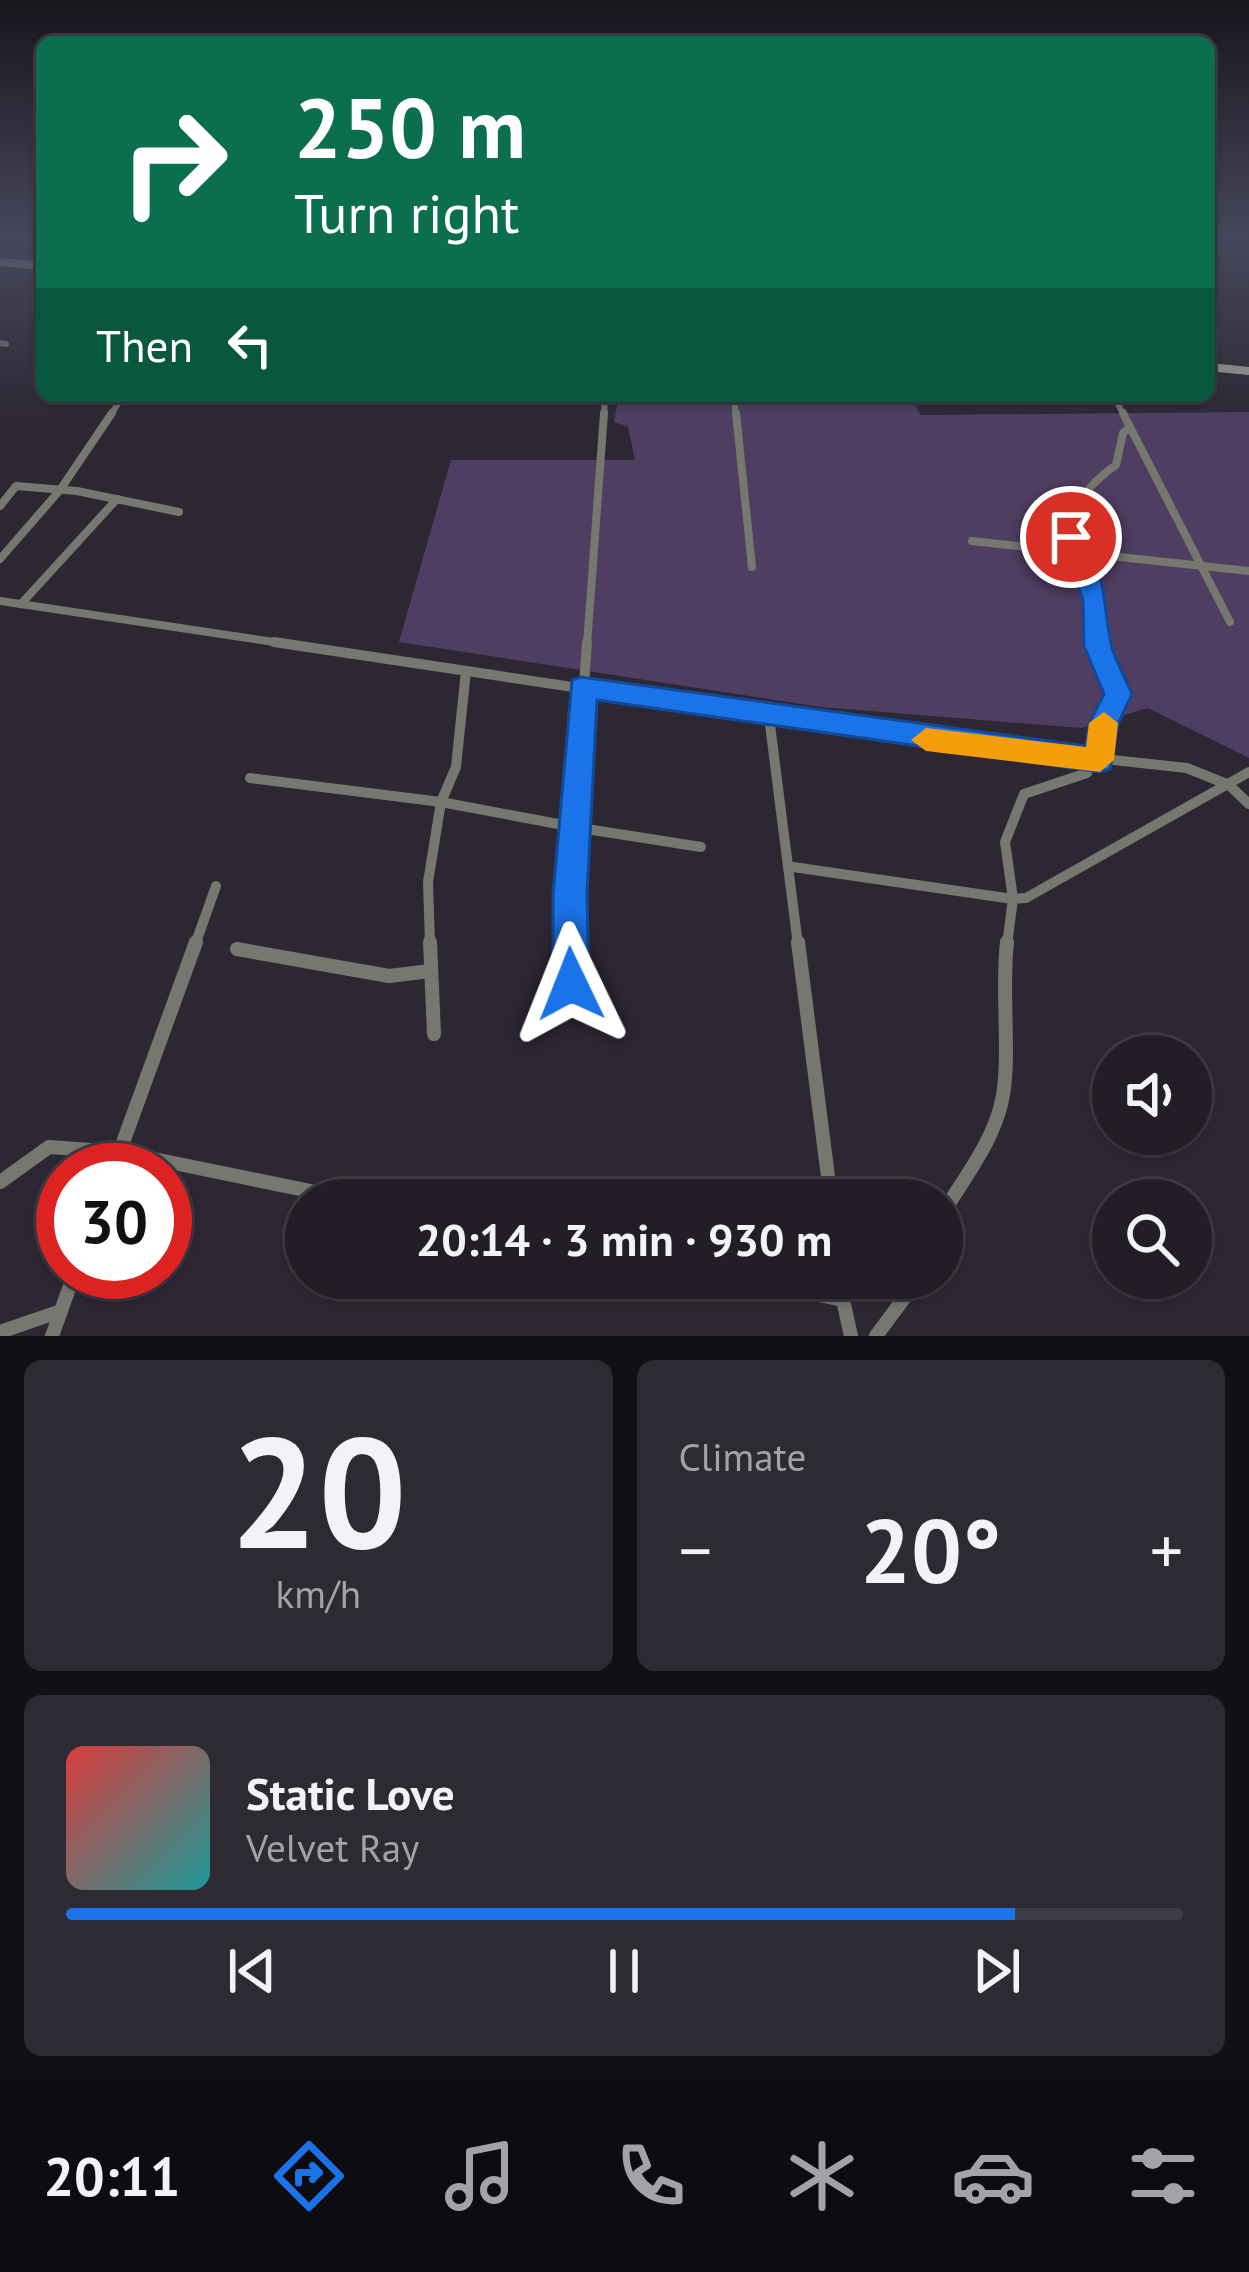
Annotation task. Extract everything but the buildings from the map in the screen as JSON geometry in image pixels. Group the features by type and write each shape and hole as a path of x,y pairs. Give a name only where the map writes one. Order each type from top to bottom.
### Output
{"street":[{"path":"1215,368 1249,370"},
{"path":"0,559 60,490 119,402"},
{"path":"571,984 574,827 584,720 581,688 605,402"},
{"path":"735,402 752,567"},
{"path":"1117,402 1230,622"},
{"path":"963,1180 989,1136 1003,1098 1001,990 1013,898 1005,842 1024,794 1086,776 1100,760 1104,724 1118,694 1097,646 1096,600 1082,575 1080,553 1071,537 1075,510 1092,482 1116,465 1123,434 1130,427"},
{"path":"0,483 179,512"},
{"path":"0,506 16,485"},
{"path":"21,604 59,568 98,514 117,499"},
{"path":"972,541 1249,571"},
{"path":"0,601 769,717 1187,768 1229,785 1249,804"},
{"path":"434,1034 428,882 441,802 455,766 466,671"},
{"path":"769,717 793,867 829,1179"},
{"path":"793,867 1026,898 1249,772"},
{"path":"250,778 441,802 511,820 701,847"},
{"path":"123,1143 216,886"},
{"path":"237,949 389,976 430,971"},
{"path":"0,1182 36,1157"},
{"path":"192,1167 285,1186"},
{"path":"52,1336 65,1299"},
{"path":"838,1299 843,1300 851,1336"},
{"path":"876,1336 904,1299"},
{"path":"0,1332 61,1310"}],"shaded area":[{"path":"618,402 913,402 921,415 1249,412 1249,758 1148,708 1081,728 821,707 399,642 451,460 635,460 628,427 614,422"}],"slow traffic":[{"path":"926,740 1100,760 1104,723"}],"route":[{"path":"571,984 570,895 584,720 581,688 911,738 1100,760 1104,724 1118,694 1097,646 1096,600 1082,575 1080,553 1071,537"}]}
